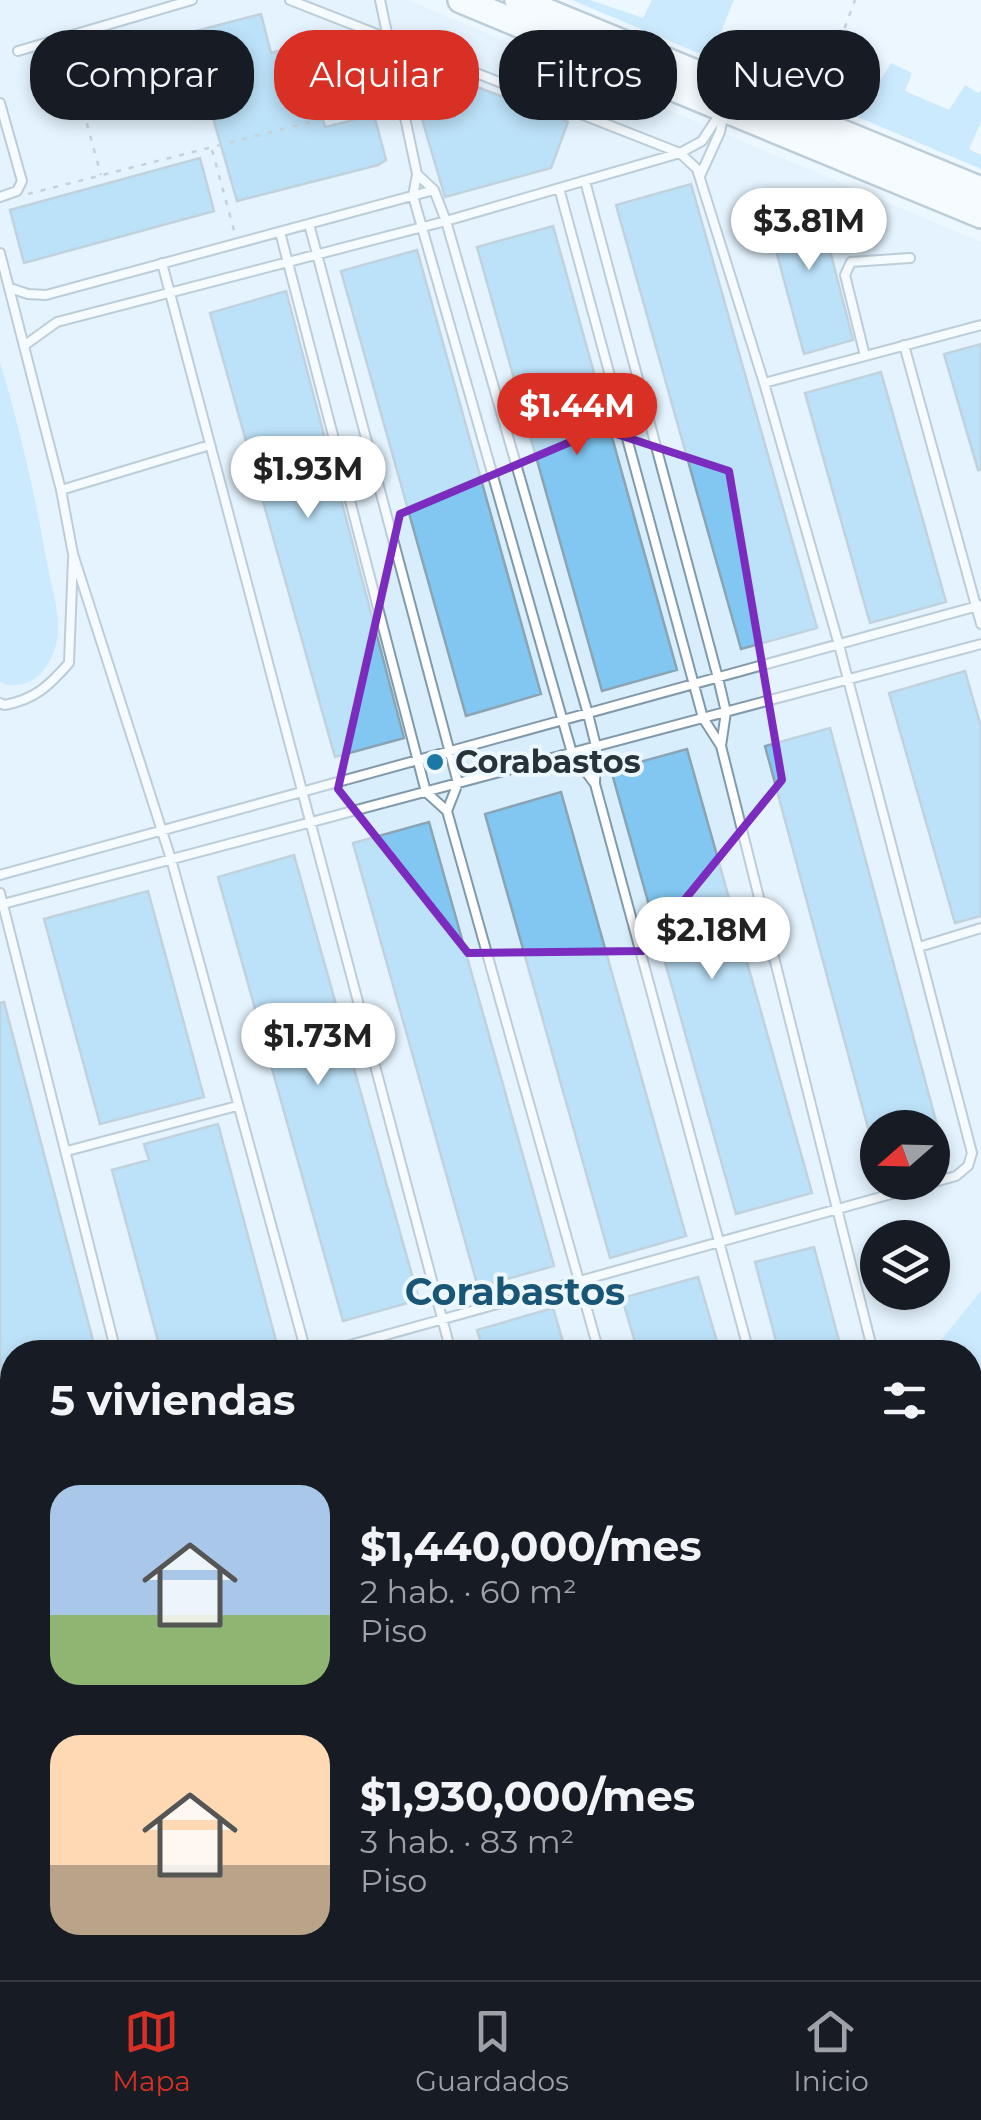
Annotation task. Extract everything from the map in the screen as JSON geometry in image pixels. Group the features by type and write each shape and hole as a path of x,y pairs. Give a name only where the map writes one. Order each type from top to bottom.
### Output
{"main road":[{"path":"460,0 697,85"},
{"path":"518,0 697,82"},
{"path":"778,120 981,216"},
{"path":"791,120 981,190"}],"lane":[{"path":"91,30 192,0"},
{"path":"290,0 372,30"},
{"path":"380,0 387,30"},
{"path":"18,51 30,48"},
{"path":"369,1340 956,1176 968,1166 972,1154 840,644 700,176 680,153 479,72"},
{"path":"0,103 22,181 17,191 0,197"},
{"path":"406,120 417,174 413,196 422,228 572,753 594,784"},
{"path":"26,345 56,322 422,228 680,153 702,142 715,120"},
{"path":"700,176 723,120"},
{"path":"417,174 434,190 446,221 588,714 596,746 594,784 747,1340"},
{"path":"585,181 718,678 726,712 722,746"},
{"path":"558,188 703,718 722,746 870,1340"},
{"path":"10,288 46,295 434,190"},
{"path":"308,224 458,783 447,811"},
{"path":"280,232 426,792 447,811 596,1340"},
{"path":"0,254 26,345 73,554 171,859 303,1340"},
{"path":"865,356 845,275 851,262 910,258"},
{"path":"162,264 447,1340"},
{"path":"764,383 981,326"},
{"path":"904,345 981,624"},
{"path":"61,490 210,445"},
{"path":"0,703 4,706 23,702 40,694 69,664 73,554"},
{"path":"0,875 979,606"},
{"path":"1,902 981,644"},
{"path":"0,893 113,1340"},
{"path":"918,947 981,928"},
{"path":"67,1152 237,1106"}],"path":[{"path":"845,30 856,0"},
{"path":"86,120 102,177"},
{"path":"17,191 32,194 319,120"},
{"path":"212,149 237,243"}],"highlighted area":[{"path":"601,429 729,471 782,780 643,951 468,953 338,789 400,514"}],"shaded area":[{"path":"0,0 408,0 499,38 499,120 677,120 677,114 981,242 981,1291 941,1340 0,1340"},
{"path":"572,0 590,0 643,18 652,0 734,0 722,30 697,30 697,53 677,44 677,30 643,30"},
{"path":"891,63 912,73 905,91 949,110 965,85 978,93 981,90 981,122 969,149 981,155 981,169 865,120 880,120 880,81"},
{"path":"0,362 32,487 58,623 57,642 48,664 33,680 12,685 0,682"},
{"path":"981,1291 981,1340 941,1340"}],"building":[{"path":"261,14 271,53 274,52 274,120 323,120 325,127 375,120 386,160 237,201 214,120 254,120 254,30 200,30"},
{"path":"479,88 499,95 499,120 568,122 551,168 445,197 422,120 479,120"},
{"path":"200,158 214,211 24,263 10,210"},
{"path":"691,184 817,628 741,649 616,205"},
{"path":"815,192 853,340 804,354 764,206"},
{"path":"553,226 677,670 602,691 477,247"},
{"path":"417,250 541,694 466,716 341,271"},
{"path":"286,291 404,738 335,757 210,313"},
{"path":"981,344 981,470 978,470 944,354"},
{"path":"881,372 946,602 870,623 805,393"},
{"path":"965,671 981,727 981,916 955,923 889,693"},
{"path":"830,728 933,1110 863,1110 765,746"},
{"path":"687,749 812,1193 736,1214 611,770"},
{"path":"561,792 686,1236 610,1258 485,814"},
{"path":"429,822 554,1266 478,1287 353,843"},
{"path":"294,855 419,1300 343,1321 218,877"},
{"path":"148,891 204,1097 100,1124 44,919"},
{"path":"4,1002 93,1340 0,1340 0,1003"},
{"path":"218,1124 276,1340 158,1340 112,1170 149,1160 144,1144"},
{"path":"814,1247 839,1340 776,1340 755,1262"},
{"path":"698,1277 716,1340 634,1340 622,1298"},
{"path":"553,1308 562,1340 480,1340 477,1330"}],"place":[{"name":"Corabastos","path":"435,762"}],"district":[{"name":"Corabastos","path":"515,1292"}]}
